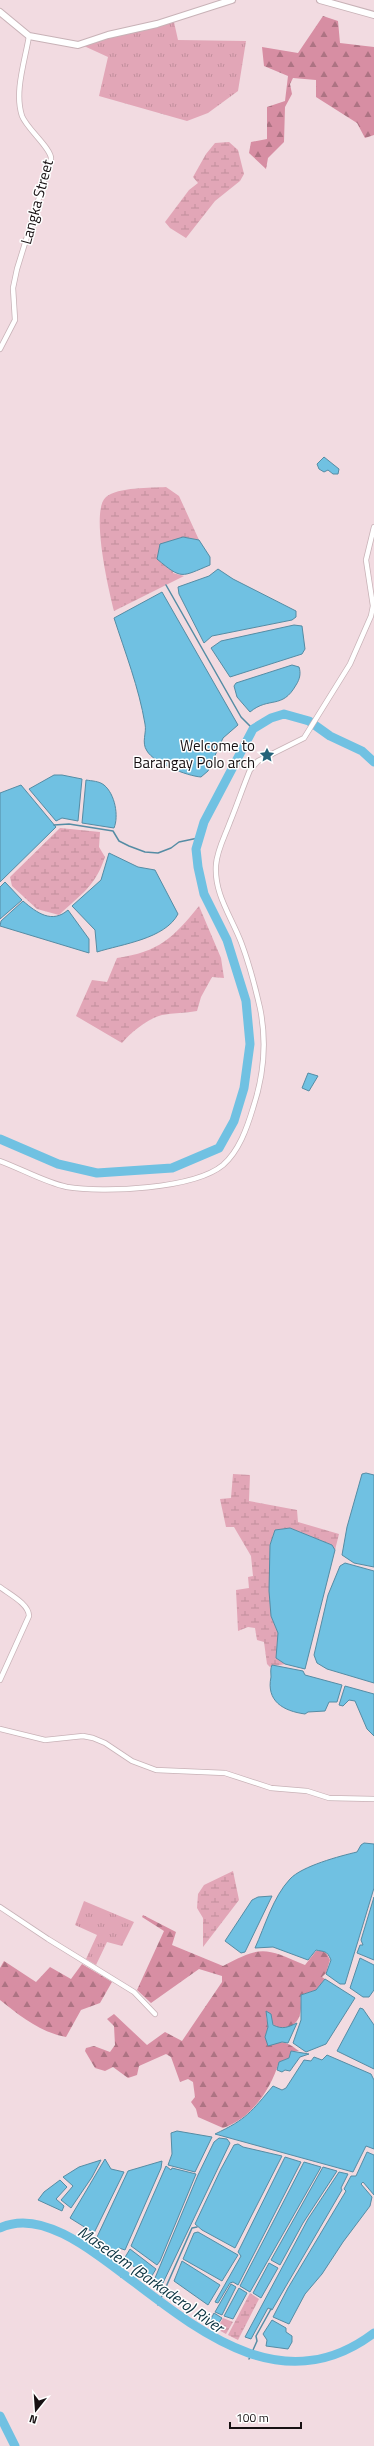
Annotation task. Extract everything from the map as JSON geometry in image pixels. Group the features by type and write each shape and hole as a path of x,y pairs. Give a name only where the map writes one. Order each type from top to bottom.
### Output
{"street":[{"path":"0,12 29,36 78,45 191,14 232,0"},
{"path":"320,0 374,15"},
{"name":"Langka Street","path":"0,349 15,320 14,280 51,159 49,153 28,127 20,107 19,92 29,36"},
{"path":"0,1161 66,1186 138,1188 202,1177 212,1173 233,1154 246,1128 259,1090 264,1059 263,1030 260,1010 248,962 222,902 217,881 216,865 221,842 250,770 258,761 304,738 321,713 350,664 371,616 372,606 366,560 374,527"},
{"path":"0,1587 24,1606 29,1616 0,1680"},
{"path":"0,1729 45,1740 83,1736 93,1738 105,1743 132,1761 156,1770 225,1773 271,1788 307,1791 329,1798 374,1799"},
{"path":"0,1907 48,1939 134,1992 155,2014"}],"green space":[{"path":"323,16 338,21 340,43 374,47 374,135 365,138 357,123 316,97 316,80 293,78 290,84 292,94 285,107 284,142 268,158 266,169 249,153 251,142 267,139 267,107 285,101 288,76 264,66 262,47 298,53"},
{"path":"174,22 178,40 246,41 238,91 208,113 187,121 99,96 108,57 84,46 109,37"},
{"path":"229,142 238,150 244,174 240,181 215,201 186,238 170,228 165,222 189,190 198,183 193,177 206,154 215,143"},
{"path":"166,487 179,496 199,540 183,537 173,573 184,576 114,611 102,552 100,518 102,505 106,497 118,491"},
{"path":"60,828 100,832 99,847 105,857 97,876 92,883 59,915 37,909 12,886 10,877"},
{"path":"199,906 221,958 224,978 212,977 201,997 197,1011 166,1014 151,1019 140,1026 122,1043 76,1016 92,980 107,982 117,958 144,952 164,942 181,927"},
{"path":"233,1474 250,1475 249,1501 297,1510 298,1522 339,1534 335,1550 332,1545 290,1528 275,1530 270,1545 271,1616 278,1633 276,1658 285,1664 270,1667 267,1664 264,1642 257,1640 255,1628 248,1627 238,1631 236,1590 249,1588 248,1577 253,1576 251,1556 234,1527 226,1527 220,1499 231,1498"},
{"path":"233,1871 239,1900 203,1947 203,1918 197,1908 198,1894 204,1885"},
{"path":"84,1901 134,1922 122,1946 107,1942 96,1965 86,1959 97,1935 75,1925"},
{"path":"143,1915 176,1932 172,1945 223,1966 236,1959 256,1952 264,1951 281,1955 305,1965 316,1951 321,1950 327,1954 330,1960 326,1973 322,1977 325,1979 316,1990 301,1995 300,2014 294,2025 282,2029 278,2028 266,2015 268,2027 265,2037 271,2045 282,2042 289,2044 299,2051 291,2051 289,2058 279,2062 271,2082 258,2102 242,2118 233,2124 223,2128 198,2117 196,2109 191,2102 195,2097 193,2082 188,2079 180,2082 171,2057 166,2054 139,2066 137,2075 128,2078 113,2067 105,2071 95,2068 85,2051 86,2048 94,2046 110,2052 115,2045 114,2026 107,2019 114,2014 147,2045 165,2032 182,2041 222,1982 222,1976 199,1969 151,2003 137,1990 164,1931 142,1917"},
{"path":"4,1961 36,1982 50,1967 71,1979 82,1964 112,1982 100,2003 81,2010 66,2037 57,2035 39,2027 0,2000 0,1968"},
{"path":"250,2293 259,2299 238,2340 228,2335"},
{"path":"223,2318 233,2322 226,2334 217,2329"}],"water":[{"path":"324,457 339,469 338,474 333,474 328,470 324,472 319,469 317,464"},
{"path":"183,537 199,540 210,557 210,565 187,574 182,574 172,570 157,559 160,544"},
{"path":"218,569 233,579 296,611 296,617 292,620 212,636 204,643 179,594 178,587 209,576"},
{"path":"162,592 238,725 223,738 208,771 201,777 188,774 163,764 151,756 145,748 145,724 139,697 114,618"},
{"path":"294,625 302,626 305,649 302,654 230,677 211,648 221,641"},
{"path":"292,665 299,667 300,676 291,693 286,698 257,707 250,712 237,697 234,686 236,683"},
{"path":"54,775 82,779 78,821 62,818 56,821 29,789"},
{"path":"86,780 95,781 104,785 111,794 116,811 114,828 82,823"},
{"path":"21,785 56,827 0,882 0,793"},
{"path":"109,853 138,867 155,870 178,914 172,922 153,935 97,952 95,930 72,906 101,880"},
{"path":"5,882 22,900 0,919 0,887"},
{"path":"23,901 39,913 50,916 62,914 68,910 89,939 89,953 0,926 1,921"},
{"path":"308,1073 318,1076 309,1091 302,1088"},
{"path":"366,1473 374,1475 374,1567 354,1563 342,1555 347,1527 362,1474"},
{"path":"290,1528 332,1545 335,1550 305,1669 285,1664 276,1658 278,1633 271,1616 269,1591 270,1545 275,1530"},
{"path":"345,1563 374,1571 374,1683 327,1669 317,1663 314,1655 328,1595 340,1566"},
{"path":"272,1665 303,1671 305,1675 342,1685 337,1702 329,1702 325,1711 308,1712 305,1714 297,1713 283,1707 274,1698 271,1692 270,1685"},
{"path":"345,1686 374,1694 374,1736 367,1729 355,1701 349,1700 343,1706 339,1705"},
{"path":"364,1843 374,1844 374,1888 345,1984 340,1984 326,1974 331,1960 325,1952 316,1950 308,1960 273,1947 255,1948 274,1903 290,1879 296,1874 312,1866 357,1852"},
{"path":"272,1896 245,1952 241,1953 225,1941 252,1900 258,1897"},
{"path":"374,1897 374,1960 357,1953 360,1945 363,1945 361,1940"},
{"path":"360,1958 374,1965 374,1990 369,1997 363,1997 350,1988"},
{"path":"325,1979 355,1998 326,2044 306,2052 293,2043 301,2020 301,1995 316,1990"},
{"path":"360,2008 363,2009 374,2025 374,2069 337,2051"},
{"path":"266,2011 271,2014 273,2025 277,2027 291,2026 297,2023 288,2043 282,2042 268,2046 265,2037 268,2027"},
{"path":"291,2051 309,2054 300,2057 290,2071 285,2070 282,2072 277,2070 279,2062 289,2058"},
{"path":"327,2055 371,2074 374,2080 374,2149 366,2146 353,2172 215,2134 242,2119 273,2086 282,2090 286,2088 304,2060 311,2061 314,2057 322,2060"},
{"path":"177,2131 212,2137 195,2172 168,2165 172,2154 171,2133"},
{"path":"219,2138 227,2139 230,2143 161,2287 154,2282 155,2278 198,2175 214,2142"},
{"path":"238,2144 243,2147 282,2156 235,2248 202,2230 195,2224 221,2169 234,2145"},
{"path":"367,2152 374,2155 374,2195 363,2182 361,2184 372,2197 370,2206 343,2242 322,2274 305,2294 289,2324 273,2317 288,2288 346,2191 344,2189 351,2176 356,2176"},
{"path":"285,2157 301,2162 238,2285 233,2282 230,2283 218,2303 215,2302 241,2256 238,2252"},
{"path":"105,2159 111,2169 124,2172 94,2233 70,2218"},
{"path":"101,2160 92,2177 71,2208 61,2200 73,2186 63,2177 79,2167"},
{"path":"162,2161 161,2168 125,2250 119,2248 116,2253 97,2237 128,2171"},
{"path":"304,2162 321,2167 250,2292 240,2286"},
{"path":"166,2166 171,2170 172,2168 196,2174 157,2265 131,2246"},
{"path":"323,2167 337,2171 303,2223 280,2265 271,2260"},
{"path":"339,2172 348,2174 341,2188 342,2190 272,2310 268,2308 251,2339 245,2337 308,2219"},
{"path":"60,2180 67,2187 56,2199 64,2206 62,2211 38,2200 44,2192"},
{"path":"198,2232 238,2255 222,2281 183,2259 194,2233"},
{"path":"130,2249 156,2269 150,2279 124,2259"},
{"path":"182,2261 220,2285 208,2305 174,2281"},
{"path":"269,2263 278,2268 261,2298 253,2293"},
{"path":"231,2284 236,2287 222,2315 215,2312"},
{"path":"239,2288 247,2293 233,2319 224,2316"},
{"path":"214,2313 222,2318 215,2329 208,2325"},
{"path":"272,2320 286,2328 286,2332 292,2336 292,2342 288,2349 266,2346 267,2340 263,2334"}],"waterway":[{"path":"166,585 241,717 253,729"},
{"name":"Masedem (Barkadero) River","path":"0,1139 58,1164 97,1173 172,1168 219,1148 234,1121 244,1088 250,1044 246,1001 227,940 204,894 198,867 196,849 204,822 253,729 271,718 284,714 309,721 330,736 362,751 374,762"},
{"path":"54,825 69,824 113,831 119,841 145,852 158,853 171,848 179,842 198,838"},
{"path":"0,2228 37,2224 77,2241 166,2306 215,2338 266,2358 319,2359 374,2333"},
{"path":"158,2305 192,2228 197,2227"},
{"path":"121,2277 130,2264"},
{"path":"249,2359 257,2341 256,2336 271,2309"},
{"name":"Masedem (Barkadero) River","path":"0,2416 15,2446"}],"place":[{"name":"Welcome to Barangay Polo arch","path":"267,755"}]}
